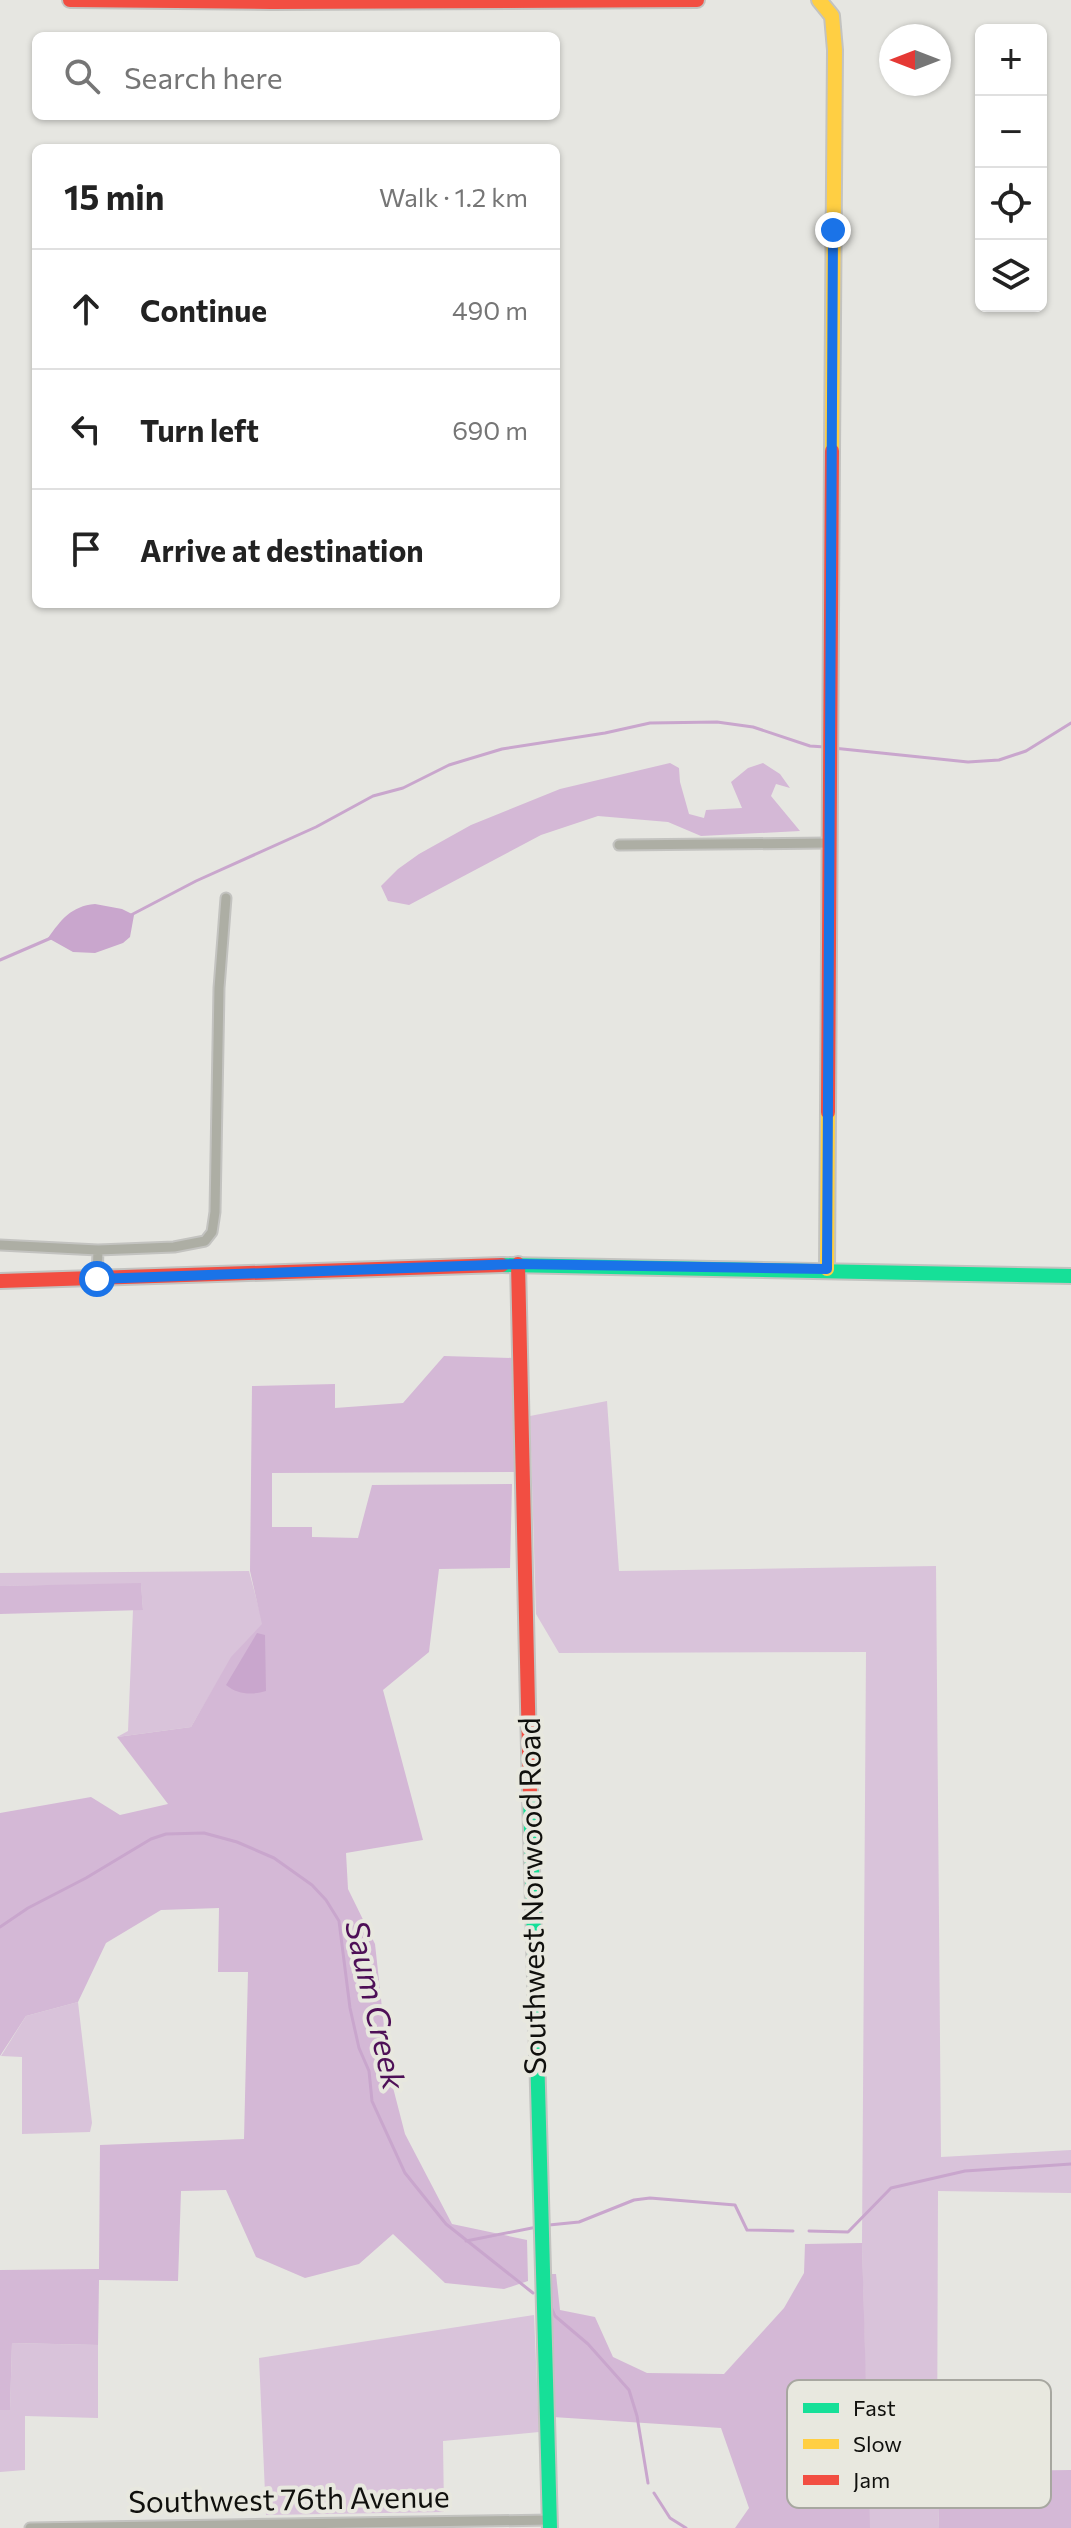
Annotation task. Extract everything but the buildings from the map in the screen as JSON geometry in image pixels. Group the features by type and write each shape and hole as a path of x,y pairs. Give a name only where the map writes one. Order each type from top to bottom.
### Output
{"street":[{"path":"70,0 697,0"},
{"path":"824,5 834,23 835,50 827,1269"},
{"path":"619,845 828,843"},
{"path":"0,1245 98,1250 193,1245 205,1241 212,1232 215,1212 219,988 226,898"},
{"path":"97,1279 98,1250"},
{"path":"0,1281 518,1264 1071,1276"},
{"name":"Southwest Norwood Road","path":"518,1264 542,2310 550,2524"},
{"name":"Southwest 76th Avenue","path":"30,2528 550,2524"}],"shaded area":[{"path":"670,763 679,768 689,814 704,818 706,810 742,808 731,782 748,768 763,763 780,774 790,788 776,784 771,796 800,831 701,836 668,822 598,816 541,835 409,905 388,901 381,886 419,854 471,825 560,789"},
{"path":"95,904 122,909 134,915 130,937 123,943 95,953 73,952 48,938 73,911"},
{"path":"444,1356 514,1358 514,1472 272,1473 272,1527 312,1527 312,1537 358,1538 372,1485 512,1484 510,1568 439,1569 429,1652 383,1690 423,1840 346,1853 348,1889 375,1944 389,2072 405,2134 452,2224 527,2240 528,2281 504,2289 445,2283 393,2234 359,2264 305,2278 256,2257 226,2190 181,2191 178,2281 99,2280 98,2345 12,2343 10,2410 0,2410 0,2270 99,2269 100,2145 244,2139 248,1972 218,1972 219,1908 161,1910 106,1943 78,2002 26,2016 0,2056 0,1813 91,1797 120,1815 168,1804 117,1737 191,1727 231,1657 262,1624 250,1571 252,1386 335,1384 335,1408 403,1403"},
{"path":"607,1401 619,1571 936,1566 941,2157 1071,2150 1071,2193 938,2191 937,2380 865,2380 862,2243 866,1652 559,1653 536,1614 530,1416"},
{"path":"249,1571 263,1624 232,1657 191,1727 117,1737 128,1731 133,1610 143,1610 141,1584 0,1586 0,1573"},
{"path":"141,1583 143,1610 0,1614 0,1586"},
{"path":"257,1633 265,1635 266,1691 235,1691 226,1685"},
{"path":"78,2002 92,2123 90,2132 22,2134 22,2057 1,2056 26,2016"},
{"path":"862,2243 866,2380 787,2380 787,2508 869,2508 870,2528 735,2528 749,2508 721,2428 553,2417 551,2274 556,2274 560,2310 595,2317 613,2357 647,2373 724,2374 784,2308 804,2273 805,2244"},
{"path":"534,2315 539,2432 443,2441 444,2512 266,2515 259,2358"},
{"path":"12,2343 98,2345 98,2418 25,2416 25,2470 0,2472 0,2410 10,2410"},
{"path":"1051,2470 1071,2470 1071,2528 939,2528 938,2508 1051,2508"},
{"path":"869,2508 938,2508 939,2528 869,2528"}],"waterway":[{"path":"131,915 196,881 316,827 373,796 403,788 449,765 502,749 650,723 717,722 753,727 810,746 825,747"},
{"path":"833,748 968,762 999,760 1026,751 1071,723"},
{"path":"0,960 51,938"},
{"name":"Saum Creek","path":"0,1927 151,1839 166,1834 204,1833 237,1842 274,1858 312,1885 339,1921 350,2008 359,2048 369,2071 372,2101 405,2173 446,2224 533,2293"},
{"name":"Saum Creek","path":"809,2231 848,2232 891,2188 965,2171 1071,2164"},
{"name":"Saum Creek","path":"549,2225 579,2222 634,2200 650,2198 735,2205 747,2230 793,2231"},
{"name":"Saum Creek","path":"466,2241 537,2227"},
{"path":"551,2307 555,2316 588,2344 629,2390 637,2416 648,2483"},
{"path":"654,2493 670,2518 686,2528"}],"traffic: fast":[{"path":"502,1265 1071,1276"},
{"path":"530,1794 550,2528"}],"traffic: slow":[{"path":"819,0 832,16 835,50 832,451"},
{"path":"827,1269 828,1112"}],"traffic: jam":[{"path":"70,0 697,0"},
{"path":"828,1112 832,451"},
{"path":"518,1264 530,1794"},
{"path":"0,1281 502,1265"}],"route":[{"path":"97,1279 518,1264 827,1269 833,230"}]}
